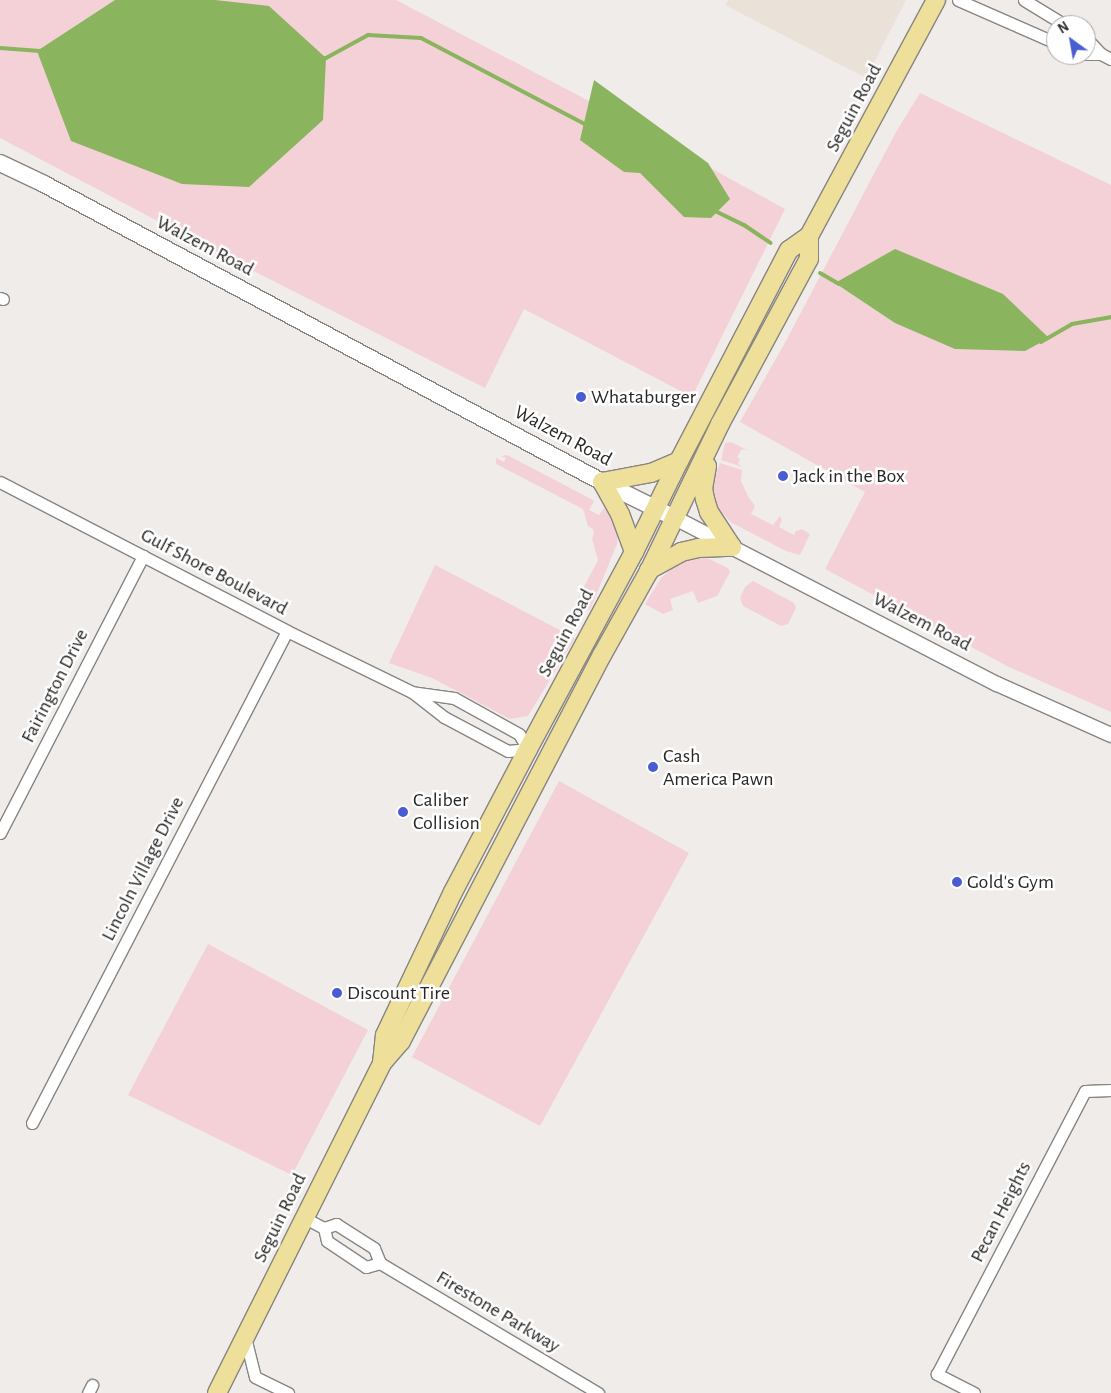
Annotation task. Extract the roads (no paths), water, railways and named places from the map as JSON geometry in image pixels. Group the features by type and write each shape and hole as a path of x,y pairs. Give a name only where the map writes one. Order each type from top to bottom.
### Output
{"main road":[{"name":"Seguin Road","path":"382,1063 385,1035 453,892 528,748 634,552 679,461 789,250 809,236 936,0"},
{"name":"Walzem Road","path":"0,163 602,482 675,518"},
{"name":"Seguin Road","path":"217,1393 382,1063 401,1041 572,712 649,571 708,450 809,259 809,236"},
{"path":"708,450 703,488 705,499 709,512 732,547"},
{"path":"634,552 620,514 602,482 651,473 679,461"},
{"path":"649,571 681,552 698,548 732,547"},
{"path":"525,803 532,759 528,748 542,742 572,712"}],"street":[{"path":"958,0 1046,39"},
{"path":"1024,0 1049,15"},
{"path":"1096,47 1106,56"},
{"name":"Gulf Shore Boulevard","path":"0,482 287,631 412,692 444,718 508,751 528,748 519,734 454,698 412,692"},
{"name":"Walzem Road","path":"675,518 997,684 1111,735"},
{"name":"Fairington Drive","path":"0,833 143,556"},
{"name":"Lincoln Village Drive","path":"32,1123 287,631"},
{"name":"Pecan Heights","path":"974,1393 938,1374 1085,1091 1111,1090"},
{"name":"Firestone Parkway","path":"304,1217 324,1228 336,1224 374,1248 380,1263 598,1393"},
{"name":"Firestone Parkway","path":"324,1228 327,1241 366,1267 380,1263"},
{"path":"245,1336 255,1377 288,1393"}],"waterway":[{"path":"322,58 326,58 368,35 421,38 587,125"},
{"path":"0,48 40,51"},
{"path":"713,210 744,225 771,243"},
{"path":"820,273 839,284"},
{"path":"1041,342 1072,324 1111,317"}],"place":[{"name":"Whataburger","path":"581,397"},
{"name":"Jack in the Box","path":"783,476"},
{"name":"Cash America Pawn","path":"653,767"},
{"name":"Caliber Collision","path":"403,812"},
{"name":"Gold's Gym","path":"957,882"},
{"name":"Discount Tire","path":"337,993"}]}
